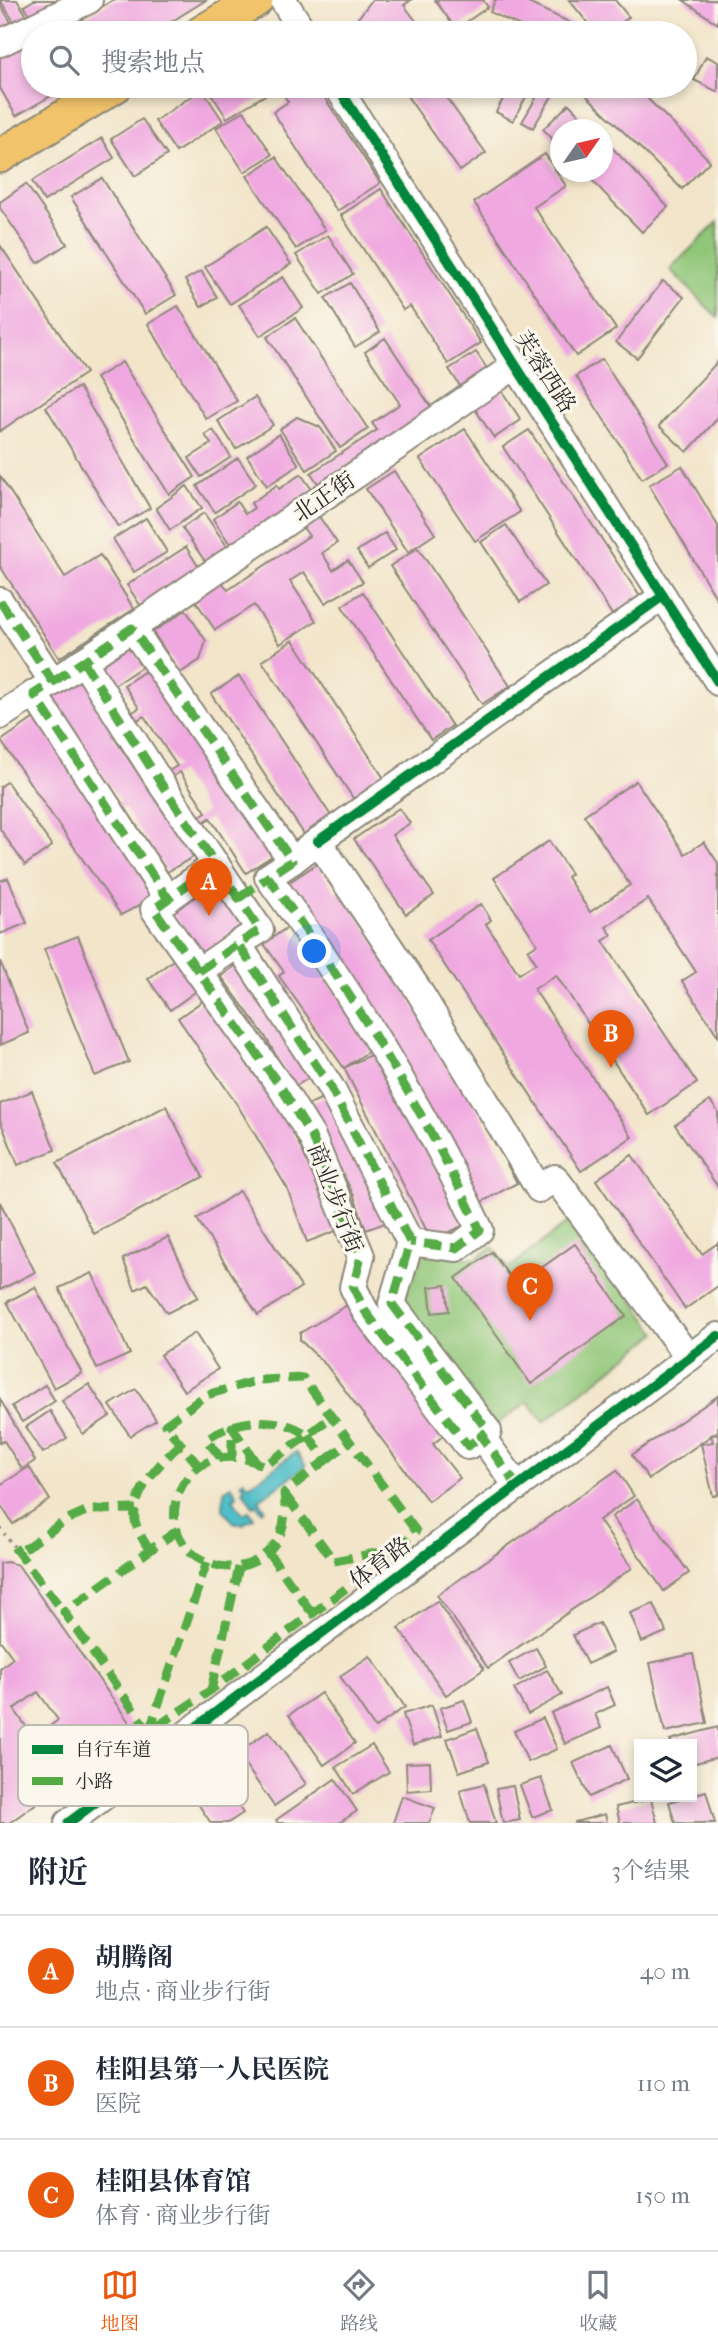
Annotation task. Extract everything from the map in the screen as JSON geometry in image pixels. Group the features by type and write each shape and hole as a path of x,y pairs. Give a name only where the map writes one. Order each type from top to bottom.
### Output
{"main road":[{"path":"221,21 256,0"},
{"path":"0,156 95,98"}],"street":[{"path":"46,21 89,0"},
{"path":"283,0 296,21"},
{"path":"0,43 21,33"},
{"name":"芙蓉西路","path":"346,98 718,682"},
{"name":"北正街","path":"132,628 516,365"},
{"path":"239,898 663,596"},
{"path":"0,601 43,688 168,899 216,864"},
{"path":"0,716 132,628 292,861"},
{"path":"83,661 260,930 199,971"},
{"path":"318,841 417,988 539,1189 555,1178 688,1358"},
{"path":"268,877 357,1004 457,1181 480,1230 457,1248 410,1242 392,1304 488,1431 481,1436 518,1487"},
{"name":"商业步行街","path":"168,899 154,909 312,1137 361,1256 354,1287 365,1311 468,1446 481,1436"},
{"name":"商业步行街","path":"238,944 331,1088 410,1242"},
{"name":"体育路","path":"199,1725 718,1336"},
{"name":"体育路","path":"68,1823 91,1806"}],"path":[{"path":"0,1528 14,1547"}],"green space":[{"path":"718,222 718,318 670,269"},
{"path":"572,1219 657,1333 544,1422 528,1402 494,1426 402,1309 416,1250 475,1259 493,1247 509,1268"}],"water":[{"path":"296,1452 306,1466 259,1500 265,1509 262,1511 256,1504 253,1506 243,1491 245,1489 241,1482 244,1480 249,1486"},
{"path":"231,1486 237,1495 233,1499 243,1514 249,1511 254,1518 243,1524 233,1522 223,1509 224,1491"}],"building":[{"path":"0,0 17,0 30,21 21,21 20,31"},
{"path":"34,0 70,0 36,21 24,6"},
{"path":"113,0 206,0 172,21 79,21"},
{"path":"372,0 411,0 404,5 416,21 356,21"},
{"path":"435,0 483,0 488,7 468,21 450,21"},
{"path":"495,0 522,0 567,21 509,21 490,12"},
{"path":"569,0 615,0 629,17 624,21 586,21"},
{"path":"683,0 718,0 718,24"},
{"path":"0,4 12,24 0,32"},
{"path":"21,44 21,98 47,98 16,116 0,88 0,56"},
{"path":"706,56 718,62 718,92 697,82 697,74"},
{"path":"189,98 208,98 223,121 176,152 155,121"},
{"path":"214,98 260,98 227,118"},
{"path":"286,98 325,98 380,183 337,211 273,112 288,102"},
{"path":"408,98 447,98 486,153 460,171"},
{"path":"504,98 525,98 513,121 496,112"},
{"path":"536,98 551,98 533,128 522,122"},
{"path":"589,98 647,98 710,161 682,189"},
{"path":"569,104 583,119 553,119"},
{"path":"244,111 272,155 244,172 216,128"},
{"path":"142,119 167,155 135,176 111,139"},
{"path":"550,122 550,136 543,129"},
{"path":"102,138 114,158 44,201 32,181"},
{"path":"613,149 668,207 642,232 594,182 613,182"},
{"path":"545,154 550,162 550,182 563,182 566,186 534,207 616,329 576,356 474,202"},
{"path":"276,157 325,230 296,249 247,176"},
{"path":"102,178 176,295 145,314 71,197"},
{"path":"26,184 67,244 38,263 0,208 0,202"},
{"path":"381,189 481,343 448,364 410,306 403,310 341,215"},
{"path":"266,227 291,264 230,304 205,267"},
{"path":"328,235 353,274 322,294 296,255"},
{"path":"0,245 86,373 0,431"},
{"path":"201,271 217,297 201,307 185,280"},
{"path":"283,277 303,308 260,336 239,305"},
{"path":"663,281 684,297 637,358 616,342"},
{"path":"350,283 380,332 355,347 325,298"},
{"path":"178,306 237,401 206,419 148,324"},
{"path":"295,318 368,429 340,448 267,337"},
{"path":"385,338 437,416 323,491 311,473 377,430 372,423 400,404 365,352"},
{"path":"476,352 521,420 494,438 449,369"},
{"path":"602,359 668,463 642,479 576,376"},
{"path":"718,361 718,418 687,452 659,426"},
{"path":"122,362 195,477 169,494 96,378"},
{"path":"79,387 150,508 118,527 46,407"},
{"path":"255,397 273,425 236,449 218,421"},
{"path":"297,417 320,427 336,451 307,470 280,429"},
{"path":"465,429 520,512 475,541 420,459"},
{"path":"213,430 231,457 201,477 189,458 211,444 205,435"},
{"path":"529,430 641,598 613,616 503,447"},
{"path":"279,434 299,465 267,486 247,456"},
{"path":"238,458 256,484 215,512 197,486"},
{"path":"682,466 718,526 718,601 649,485"},
{"path":"394,471 435,534 408,552 366,489"},
{"path":"301,474 317,497 236,553 213,519 237,502 245,514 254,508 251,503 277,485 279,489"},
{"path":"0,476 65,577 100,555 134,609 59,658 0,566"},
{"path":"187,486 202,508 170,530 156,508"},
{"path":"204,513 231,552 209,567 182,528"},
{"path":"318,515 337,543 322,553 333,570 348,560 363,582 325,603 304,572 290,581 316,621 280,644 254,605 215,630 193,597 220,579 228,590 309,536 302,526"},
{"path":"146,518 167,552 134,572 113,539"},
{"path":"506,525 546,585 520,602 481,542"},
{"path":"385,533 396,550 368,568 357,551"},
{"path":"186,547 203,574 144,611 127,585"},
{"path":"418,548 510,686 482,704 390,566"},
{"path":"363,592 452,726 431,740 342,606"},
{"path":"186,610 206,641 200,660 180,673 153,632"},
{"path":"293,640 389,786 359,807 262,661"},
{"path":"128,643 143,666 114,685 99,662"},
{"path":"153,666 275,854 246,873 210,818 182,837 193,857 167,872 156,855 137,868 155,897 121,915 1,741 37,716 47,698 82,674 116,723 139,708 124,685","holes":["144,716 177,766 146,785 113,736","88,753 120,801 103,812","180,772 206,812 177,831 150,791","124,807 152,849 134,862 107,817"]},
{"path":"239,676 335,822 308,840 211,694"},
{"path":"636,781 685,854 704,842 718,863 718,1036 682,981 696,972 648,899 606,927 612,935 603,941 697,1083 649,1115 556,975 534,989 632,1137 581,1171 428,940 481,904 491,920 486,924 519,974 536,963 528,950 537,944 494,878 549,841 571,874 567,877 590,912 630,885 584,815"},
{"path":"7,782 52,846 25,865 0,829 0,787"},
{"path":"399,808 410,823 392,835 434,895 406,914 354,839"},
{"path":"317,864 337,894 342,890 473,1101 517,1183 480,1203 285,885"},
{"path":"8,878 27,923 0,934 0,881"},
{"path":"216,878 247,923 201,955 170,909"},
{"path":"289,926 375,1047 344,1068 279,976 284,972 264,944"},
{"path":"78,936 129,1062 95,1076 44,949"},
{"path":"176,958 199,989 170,1010 148,979"},
{"path":"0,961 29,1033 0,1045"},
{"path":"238,964 312,1076 294,1087 265,1036 221,976"},
{"path":"207,998 287,1120 314,1175 336,1231 307,1242 287,1188 238,1106 178,1018"},
{"path":"376,1052 464,1225 432,1241 344,1068"},
{"path":"32,1091 55,1150 18,1165 0,1120 0,1104"},
{"path":"326,1096 372,1189 385,1223 366,1230 354,1196 308,1105"},
{"path":"710,1101 718,1112 718,1187 675,1125"},
{"path":"166,1106 203,1177 94,1234 57,1163"},
{"path":"632,1155 702,1254 718,1243 718,1286 685,1309 596,1180"},
{"path":"239,1191 301,1287 258,1315 197,1219"},
{"path":"0,1202 35,1272 0,1290"},
{"path":"168,1237 198,1297 167,1313 147,1284 135,1290 123,1259"},
{"path":"575,1244 626,1316 531,1384 456,1278 492,1252 516,1286"},
{"path":"92,1273 130,1354 97,1369 59,1288"},
{"path":"446,1285 449,1311 432,1313 429,1287"},
{"path":"35,1287 82,1373 54,1388 7,1302"},
{"path":"361,1297 449,1431 433,1444 460,1478 428,1501 326,1365 300,1340 300,1333"},
{"path":"195,1333 218,1369 184,1391 160,1355"},
{"path":"89,1384 110,1416 83,1434 62,1401"},
{"path":"45,1385 55,1401 22,1422 12,1406"},
{"path":"136,1389 156,1420 130,1436 110,1405"},
{"path":"718,1396 718,1431 649,1479 632,1455"},
{"path":"0,1399 35,1461 22,1469 4,1441 0,1443"},
{"path":"50,1411 67,1438 43,1453 26,1427"},
{"path":"718,1434 718,1495 713,1496 701,1444 713,1442 711,1435"},
{"path":"29,1467 50,1500 13,1524 0,1504 0,1485"},
{"path":"617,1470 634,1496 599,1520 632,1568 488,1668 437,1595"},
{"path":"637,1499 689,1573 664,1591 612,1517"},
{"path":"7,1562 18,1565 131,1725 51,1725 58,1720 38,1692 14,1709 25,1725 18,1725 18,1806 33,1806 9,1823 0,1823 0,1668 13,1658 0,1640 0,1563"},
{"path":"437,1601 484,1669 446,1695 399,1628"},
{"path":"654,1604 666,1632 642,1642 630,1613"},
{"path":"599,1623 613,1652 587,1664 573,1635"},
{"path":"536,1648 546,1666 519,1681 509,1663"},
{"path":"693,1654 707,1723 665,1732 650,1663"},
{"path":"370,1656 405,1707 375,1728 340,1676"},
{"path":"547,1670 562,1695 528,1714 514,1689"},
{"path":"607,1687 615,1705 595,1714 601,1728 565,1744 551,1713"},
{"path":"321,1693 355,1743 324,1765 289,1715"},
{"path":"464,1700 472,1722 448,1730 440,1708"},
{"path":"432,1705 442,1736 413,1745 403,1714"},
{"path":"543,1718 557,1749 528,1762 514,1731"},
{"path":"718,1727 718,1757 697,1763 697,1739 674,1739"},
{"path":"477,1728 489,1762 459,1772 447,1739"},
{"path":"269,1731 306,1784 274,1806 248,1769 248,1745"},
{"path":"372,1745 389,1772 353,1794 336,1767"},
{"path":"612,1745 627,1779 589,1797 573,1763"},
{"path":"430,1762 431,1789 407,1791 406,1763"},
{"path":"541,1778 553,1810 532,1817 520,1785"},
{"path":"335,1779 357,1811 339,1823 278,1823 276,1820"},
{"path":"484,1784 496,1823 470,1823 460,1790"},
{"path":"513,1786 520,1820 503,1823 496,1789"},
{"path":"706,1791 715,1823 675,1823 669,1802 697,1802 697,1794"},
{"path":"402,1796 435,1808 429,1823 393,1823"},
{"path":"652,1802 657,1823 620,1823 616,1807"},
{"path":"200,1806 238,1806 243,1813 228,1823 211,1823"},
{"path":"605,1814 607,1823 575,1823 575,1822"}],"marked path":[{"path":"0,601 53,682 34,694 168,899"},
{"path":"53,682 132,628 292,861 268,877 327,961 382,1048 433,1138 480,1230 457,1248 410,1242"},
{"path":"83,661 160,782 260,930 238,944 331,1088 410,1242 392,1304 488,1431 481,1436 518,1487"},
{"path":"216,864 154,909 282,1089 312,1137 361,1256 353,1287 365,1311 468,1446 481,1436"},
{"path":"239,898 268,877"},
{"path":"199,971 238,944"},
{"path":"159,1725 211,1690 398,1549 416,1531 303,1378 259,1380 206,1395 165,1425 198,1465"},
{"path":"220,1457 206,1439 230,1427 243,1423 270,1422 296,1428 308,1435 331,1417"},
{"path":"232,1456 232,1427 255,1461"},
{"path":"308,1435 326,1460 284,1493 282,1528 270,1550 252,1563 232,1567 212,1564 190,1551 178,1533 174,1512 180,1491 192,1473 211,1461 235,1457 264,1466 308,1435"},
{"path":"326,1460 350,1442"},
{"path":"150,1551 135,1520 138,1499 149,1478 181,1444"},
{"path":"286,1496 334,1561 396,1549"},
{"path":"24,1549 68,1519 88,1510 136,1509"},
{"path":"144,1725 64,1612 178,1530"},
{"path":"14,1547 64,1612"},
{"path":"268,1552 312,1613"},
{"path":"151,1725 207,1562"},
{"path":"211,1690 239,1567"}],"cycle path":[{"path":"345,98 718,682"},
{"path":"318,841 663,596"},
{"path":"199,1725 718,1336"},
{"path":"68,1823 91,1806"}],"place":[{"name":"胡腾阁","path":"209,916"},
{"name":"桂阳县第一人民医院","path":"611,1068"},
{"name":"桂阳县体育馆","path":"530,1321"}]}
